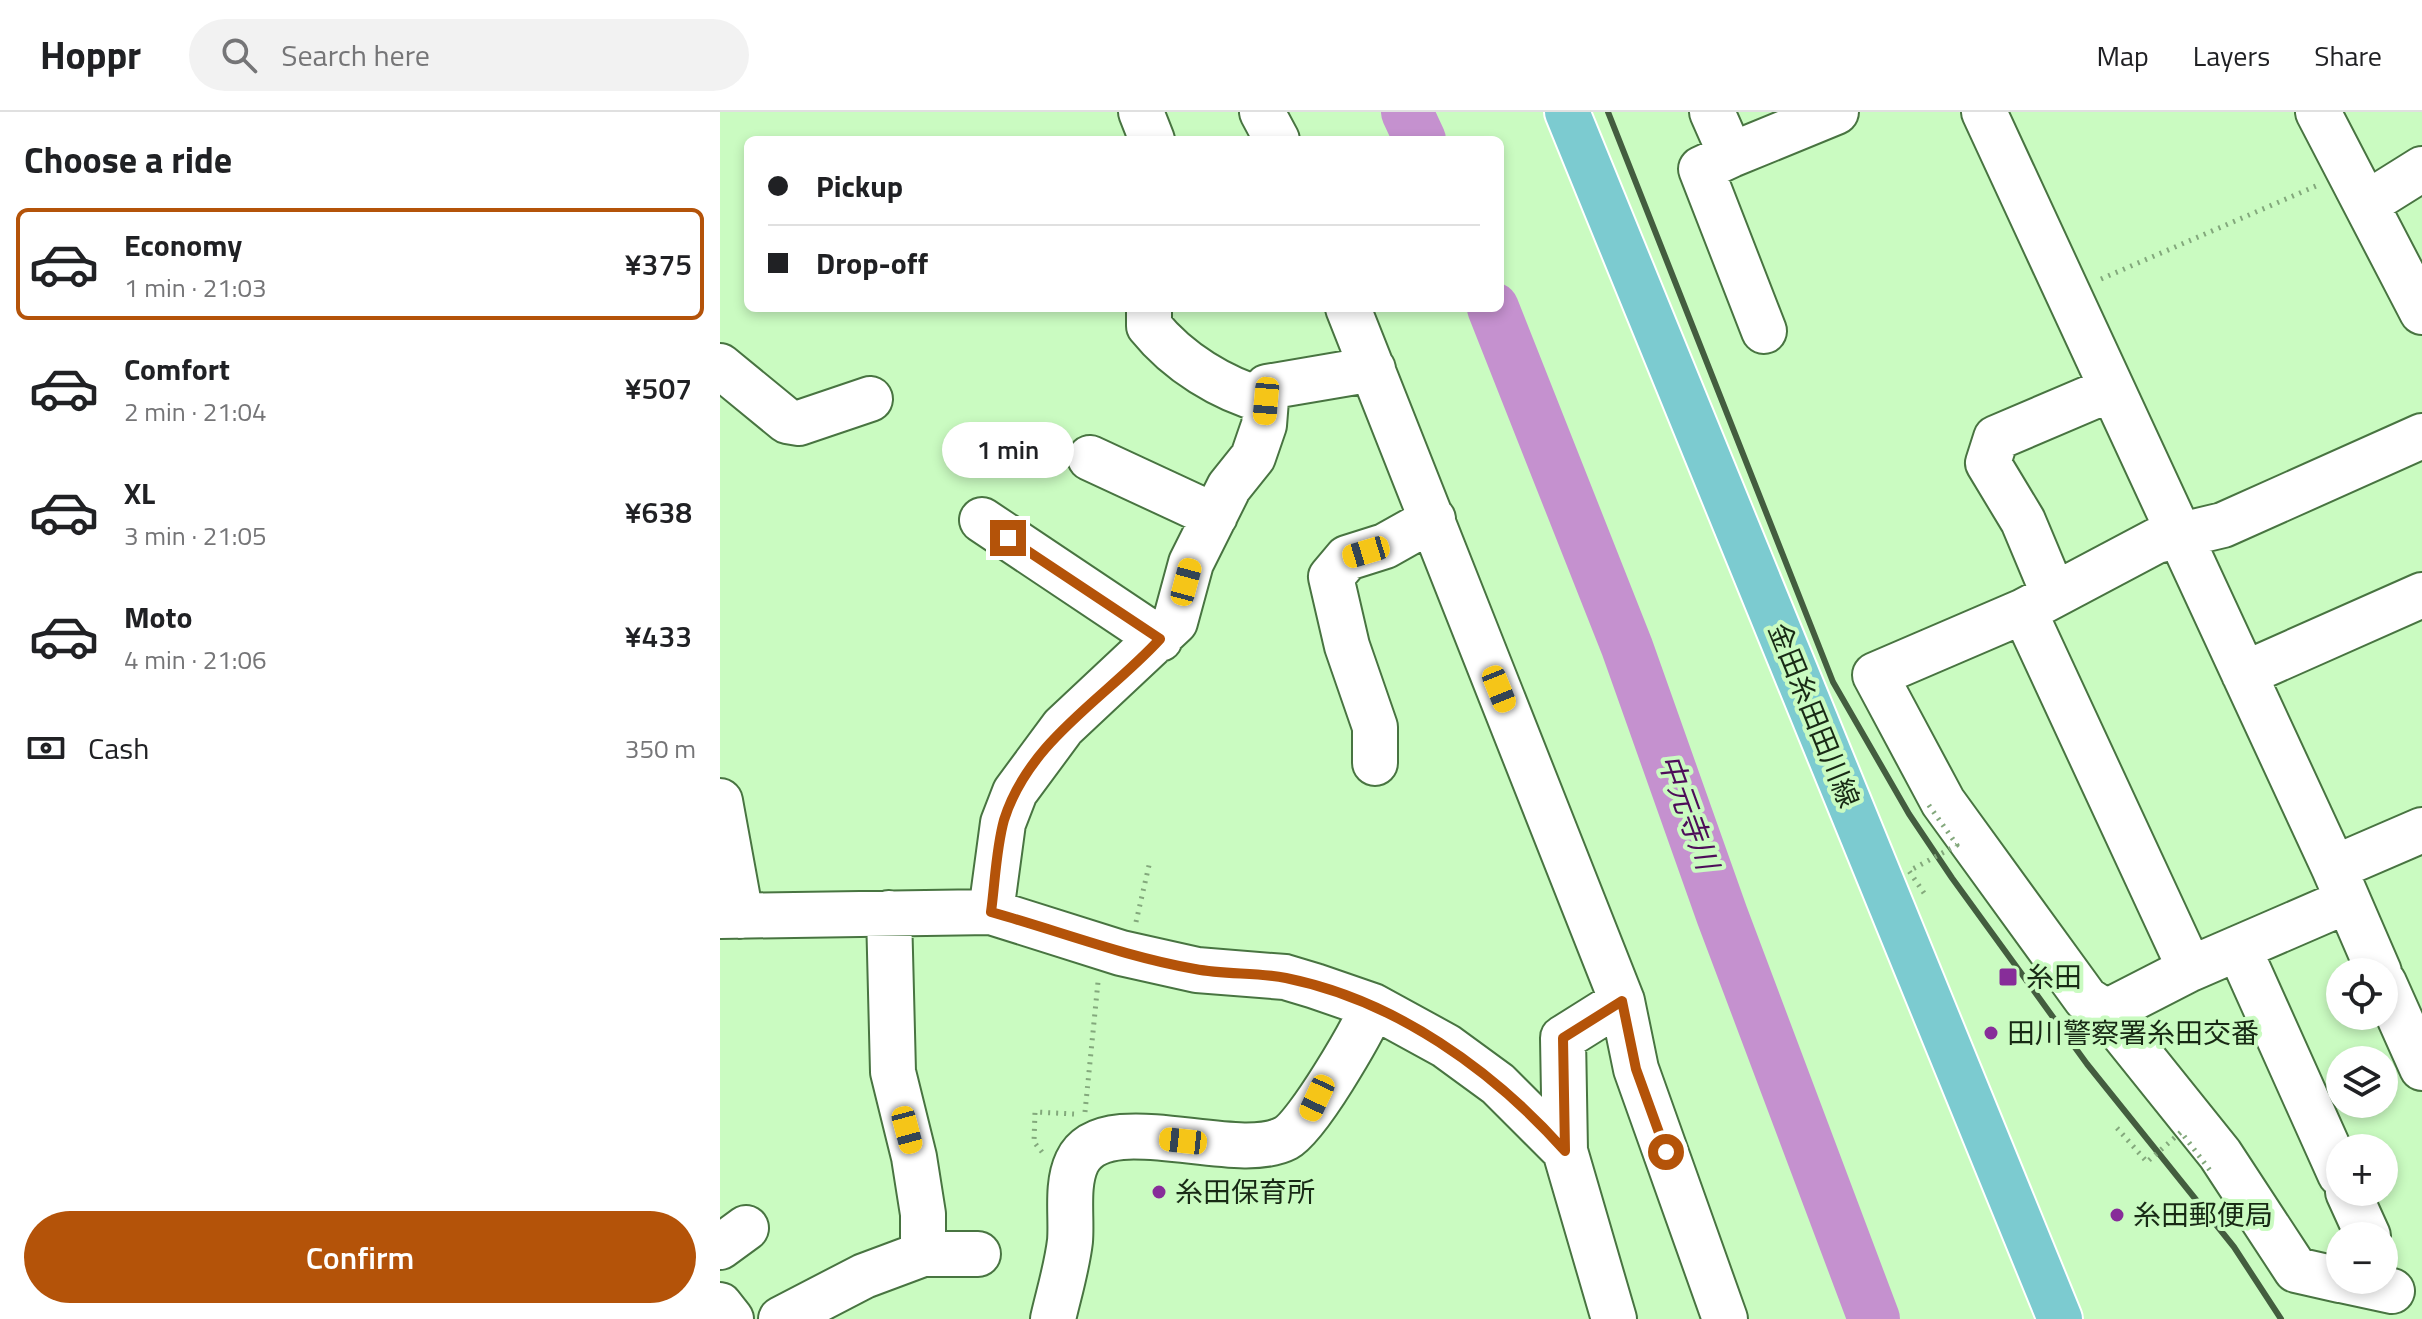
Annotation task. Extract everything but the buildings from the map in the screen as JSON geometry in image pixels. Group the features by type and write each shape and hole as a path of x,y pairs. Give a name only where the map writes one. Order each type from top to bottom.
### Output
{"main road":[{"name":"金田糸田田川線","path":"1567,112 2060,1319"}],"street":[{"path":"1141,112 1150,136"},
{"path":"1262,112 1275,136"},
{"path":"1712,112 1731,155"},
{"path":"1764,331 1701,169 1836,112"},
{"path":"1984,112 2373,958"},
{"path":"2318,112 2422,312"},
{"path":"2358,188 2422,169"},
{"path":"1149,312 1149,326 1176,356 1243,394 1266,401"},
{"path":"1350,312 1622,1001 1636,1069 1725,1319"},
{"path":"720,366 787,421 799,423 870,399"},
{"path":"991,912 1003,823 1015,792 1063,727 1175,622 1191,563 1229,487 1253,457 1264,425 1267,387 1373,369"},
{"path":"2111,389 1996,438 1988,463 2023,521 2039,603 2190,969"},
{"path":"2326,1277 2296,1270 2220,1154 2106,1012 2086,999 1943,802 1875,675 2039,603 2156,541 2223,525 2422,436"},
{"path":"1090,458 1215,516"},
{"path":"1375,763 1375,727 1347,646 1331,577 1347,558 1385,546 1433,519"},
{"path":"982,520 1160,639"},
{"path":"2244,674 2422,595"},
{"path":"720,801 731,916 991,912 1116,950 1197,970 1285,977 1373,1006 1446,1046 1498,1084 1565,1151"},
{"path":"2106,1012 2190,969 2239,949 2422,830"},
{"path":"889,913 893,1072 916,1171 923,1214 923,1254"},
{"path":"2239,949 2326,1143"},
{"path":"1614,1319 1565,1151 1563,1038 1622,1001"},
{"path":"1053,1319 1070,1243 1077,1160 1101,1142 1125,1134 1242,1147 1270,1145 1290,1136 1308,1117 1373,1006"},
{"path":"2398,1014 2422,1068"},
{"path":"781,1319 864,1276 923,1254 978,1254"},
{"path":"720,1305 731,1319"}],"path":[{"path":"2067,293 2358,188"},
{"path":"1924,893 1909,871 1957,845 1928,804"},
{"path":"1089,1151 1082,1135 1116,950 1150,861"},
{"path":"2117,1128 2147,1162 2181,1132 2212,1173"}],"waterway":[{"name":"中元寺川","path":"1407,112 1418,136"},
{"name":"中元寺川","path":"1495,312 1627,647 1722,915 1874,1319"}],"railway":[{"path":"1608,112 1833,682 1909,814 1952,878 2087,1064 2234,1247 2281,1319"}],"place":[{"name":"糸田","path":"2008,977"},
{"name":"田川警察署糸田交番","path":"1991,1033"},
{"name":"糸田保育所","path":"1159,1192"},
{"name":"糸田郵便局","path":"2117,1215"}],"route":[{"path":"1008,538 1160,639 1063,727 1015,792 1003,823 991,912 1086,939 1121,953 1197,970 1285,977 1373,1006 1446,1046 1498,1084 1565,1151 1563,1038 1622,1001 1636,1069 1666,1152"}]}
